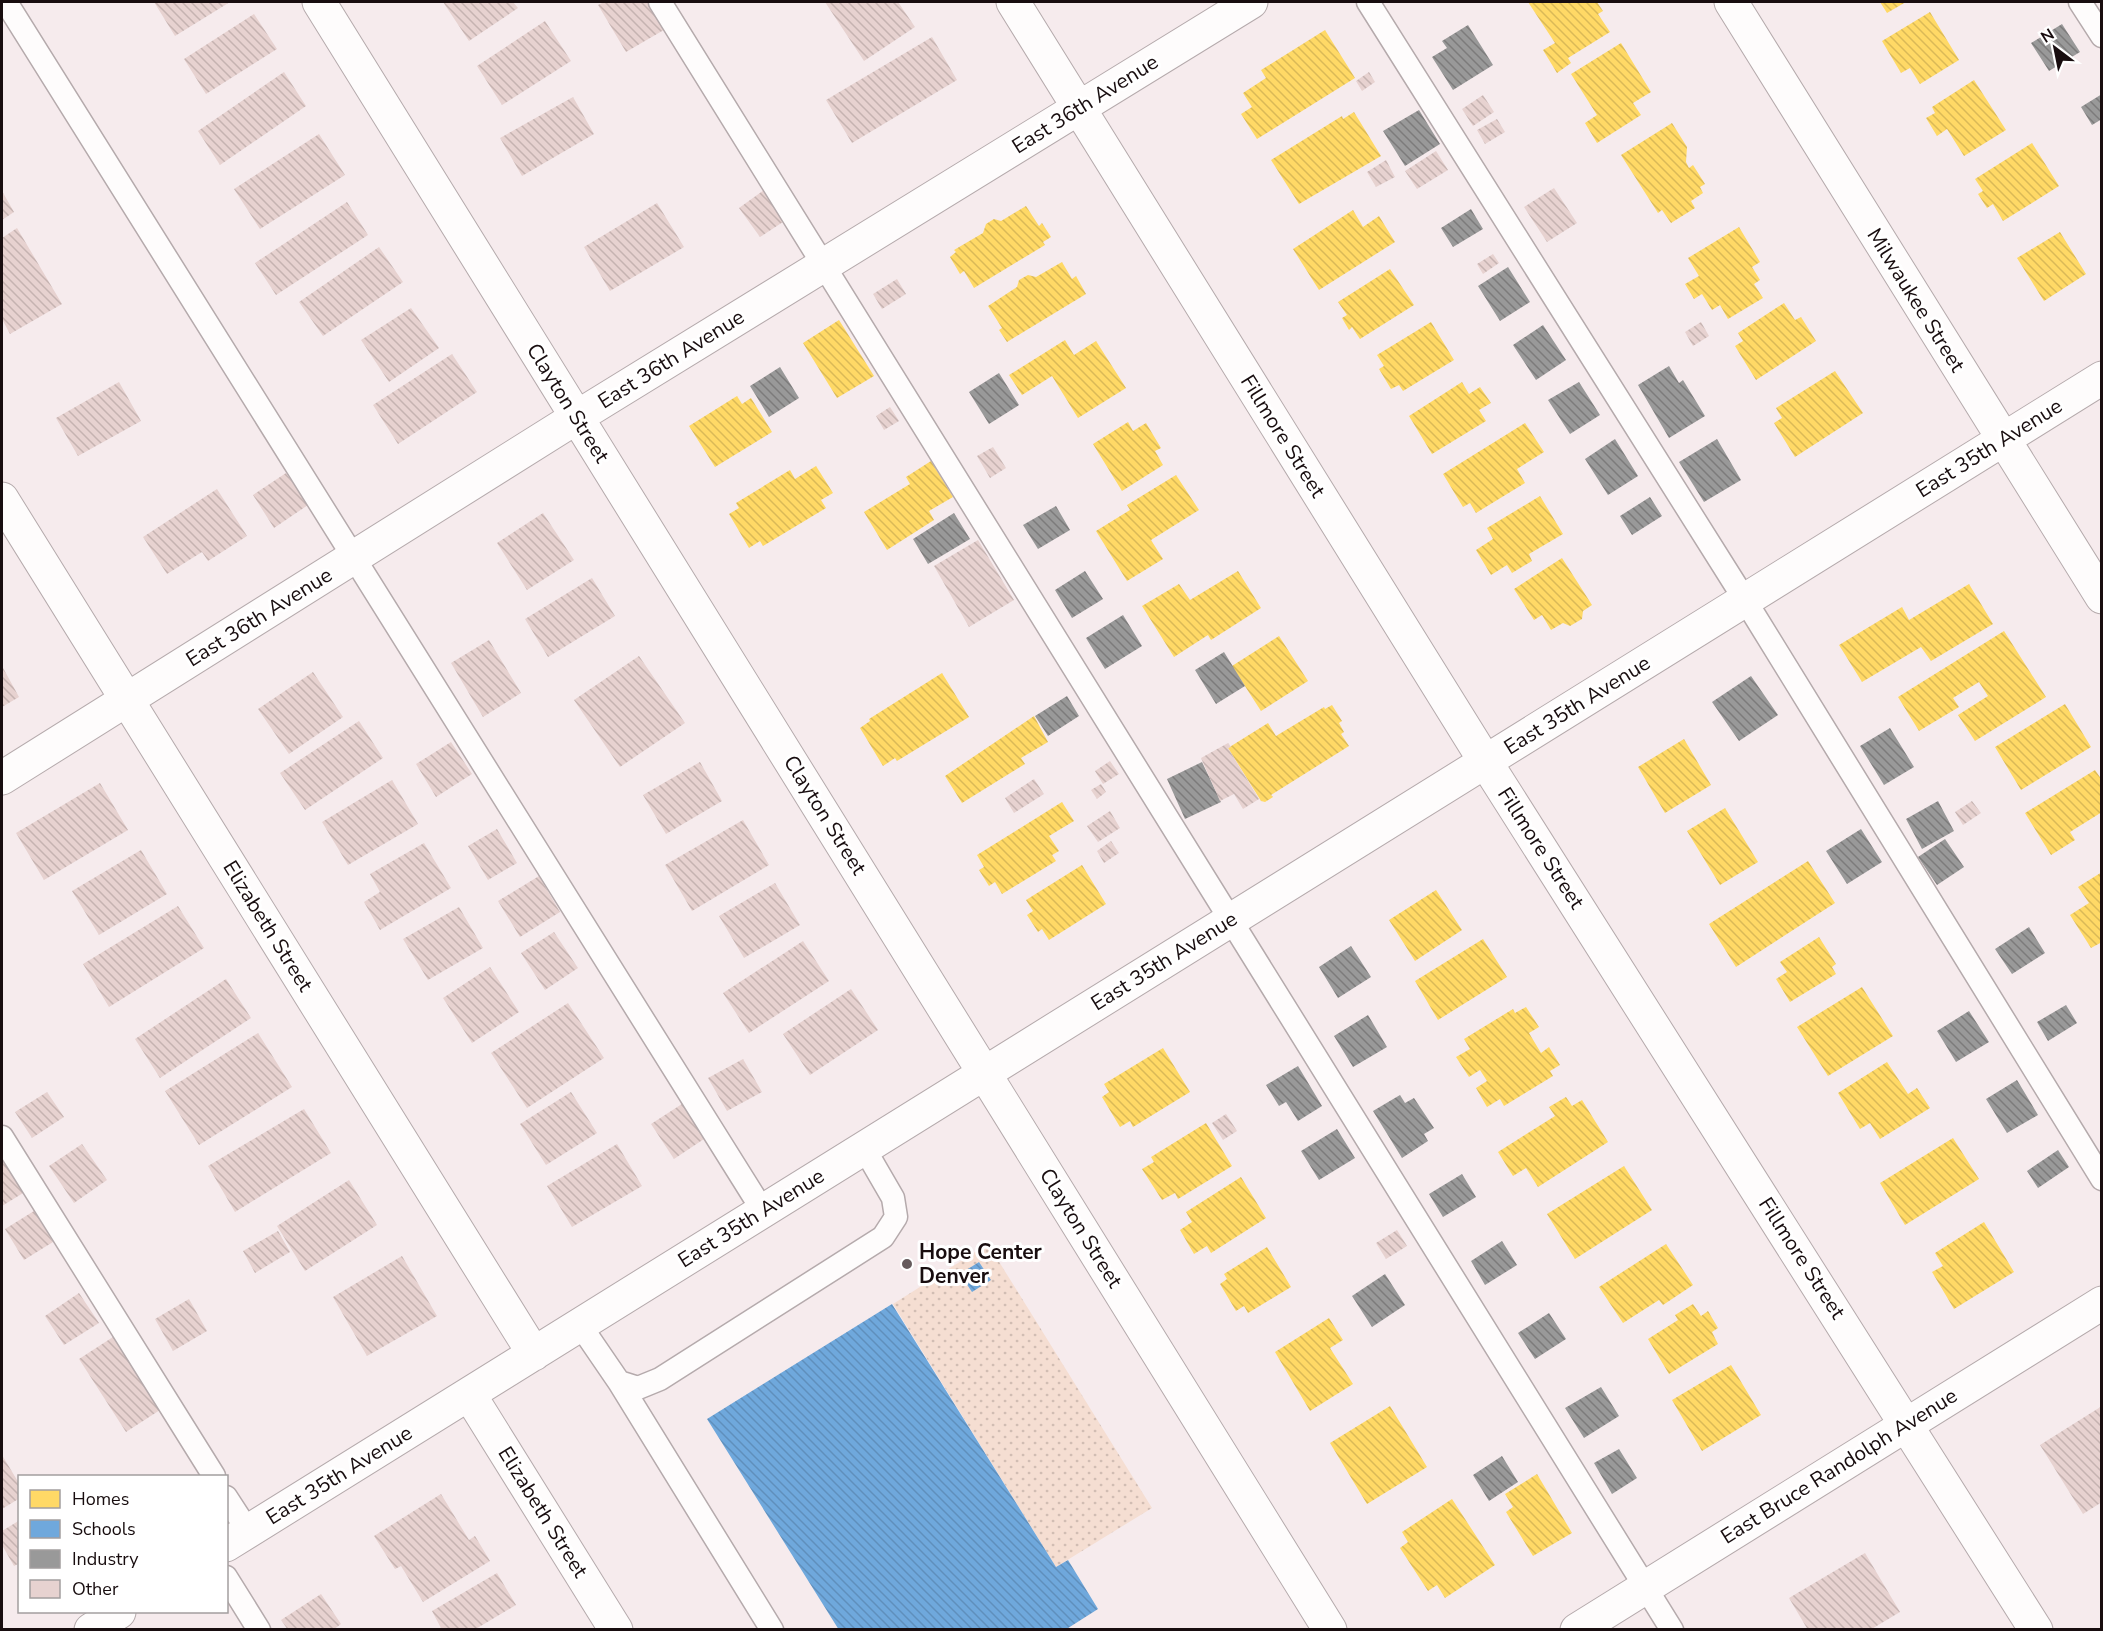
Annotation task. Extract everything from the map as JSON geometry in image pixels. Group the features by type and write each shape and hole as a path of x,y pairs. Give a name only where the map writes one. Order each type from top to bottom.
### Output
{"street":[{"name":"Clayton Street","path":"319,2 1330,1629"},
{"name":"Fillmore Street","path":"1013,2 1485,761 1908,1424 2036,1629"},
{"name":"East 36th Avenue","path":"2,778 577,417 1251,2"},
{"name":"Milwaukee Street","path":"1731,2 2102,597"},
{"name":"East 35th Avenue","path":"237,1538 2102,378"},
{"name":"Elizabeth Street","path":"2,499 534,1354"},
{"name":"East Bruce Randolph Avenue","path":"1577,1629 2102,1303"},
{"name":"Elizabeth Street","path":"469,1394 616,1629"},
{"path":"91,1629 117,1613"}],"lane":[{"path":"6,2 352,558 763,1211"},
{"path":"660,2 1672,1629"},
{"path":"1368,2 1745,600 2102,1179"},
{"path":"2080,2 2102,36"},
{"path":"2,1137 213,1475"},
{"path":"619,1382 638,1388 660,1379 883,1237 896,1217 892,1198 864,1148"},
{"path":"579,1325 619,1382 772,1629"},
{"path":"228,1504 237,1538"},
{"path":"228,1579 259,1629"}],"shaded area":[{"path":"988,1244 1152,1508 1056,1567 893,1304"}],"building: Homes":[{"path":"1528,2 1597,2 1603,11 1598,14 1610,32 1568,58 1571,63 1557,73 1543,50 1555,43"},
{"path":"1880,2 1906,2 1887,13"},
{"path":"1930,12 1959,60 1920,84 1910,68 1901,73 1882,41"},
{"path":"1325,30 1355,78 1257,139 1241,114 1252,107 1243,93 1266,78 1261,70"},
{"path":"1621,43 1651,92 1633,103 1641,115 1597,143 1585,123 1597,115 1571,74"},
{"path":"1974,80 2006,130 1964,156 1947,129 1937,136 1926,118 1935,113 1932,107"},
{"path":"1354,112 1381,156 1299,204 1271,160 1342,116 1343,119"},
{"path":"1672,123 1687,147 1686,162 1689,168 1693,165 1705,184 1700,187 1703,193 1691,201 1695,208 1671,223 1662,210 1658,213 1621,155"},
{"path":"2032,143 2059,186 2003,221 1993,204 1987,208 1978,194 1983,191 1975,179"},
{"path":"1026,206 1039,226 1042,223 1051,237 1043,242 1045,245 974,288 964,271 960,274 950,257 956,252 954,250 983,233 986,224 994,219 1001,221"},
{"path":"1353,210 1363,227 1379,216 1395,242 1319,290 1293,249"},
{"path":"1739,227 1760,262 1752,267 1760,280 1754,284 1763,298 1728,319 1720,305 1712,310 1702,294 1694,299 1685,284 1699,276 1688,258"},
{"path":"2060,232 2086,274 2044,301 2017,258"},
{"path":"1062,262 1072,279 1076,276 1086,294 1007,342 999,330 1002,328 988,306 1017,287 1019,280 1028,275 1036,277"},
{"path":"1390,269 1414,305 1360,339 1352,327 1349,330 1342,318 1347,315 1338,302"},
{"path":"1784,303 1795,320 1801,317 1816,341 1756,380 1735,346 1743,341 1738,333"},
{"path":"839,320 874,376 837,398 803,343"},
{"path":"1431,322 1454,360 1403,391 1399,385 1391,389 1379,369 1384,366 1377,355"},
{"path":"1065,340 1074,355 1096,341 1126,388 1078,418 1052,376 1022,395 1009,375"},
{"path":"1835,371 1863,413 1795,457 1774,423 1782,418 1776,408"},
{"path":"1462,382 1469,394 1480,387 1491,403 1479,410 1486,421 1432,454 1409,416"},
{"path":"737,396 742,404 751,398 772,432 715,467 689,426"},
{"path":"1128,422 1133,431 1146,423 1161,448 1155,451 1163,465 1122,491 1093,444"},
{"path":"1525,423 1544,452 1517,469 1525,483 1476,513 1470,503 1463,507 1443,474"},
{"path":"931,461 953,497 929,511 934,520 887,550 864,512 910,484 906,477"},
{"path":"816,466 833,493 821,500 826,508 763,546 760,541 749,548 729,514 739,508 736,503 790,470 795,479"},
{"path":"1176,475 1199,510 1151,540 1163,559 1127,581 1096,531 1130,510 1127,505"},
{"path":"1540,496 1563,534 1529,554 1532,561 1512,573 1507,565 1491,575 1476,550 1493,539 1487,528"},
{"path":"1562,558 1592,605 1583,611 1582,619 1570,626 1563,623 1551,630 1542,615 1534,620 1514,589"},
{"path":"1238,571 1261,608 1211,640 1208,635 1174,657 1142,606 1179,584 1190,600"},
{"path":"1969,584 1993,624 1931,661 1921,647 1862,682 1839,645 1902,607 1909,620"},
{"path":"2004,631 2046,697 1975,741 1958,715 1988,696 1979,682 1953,698 1959,707 1919,731 1898,697"},
{"path":"1279,636 1308,681 1261,711 1232,666"},
{"path":"942,673 969,717 897,761 895,758 883,766 860,728 870,721 869,719"},
{"path":"2065,704 2091,747 2021,790 1995,747"},
{"path":"1332,705 1342,721 1339,723 1344,732 1341,734 1349,746 1271,795 1273,797 1265,802 1261,801 1228,748 1268,723 1276,736 1324,707 1325,709"},
{"path":"1034,716 1048,742 1021,758 1025,764 962,803 945,776"},
{"path":"1684,739 1711,785 1665,813 1638,767"},
{"path":"2095,770 2102,780 2102,812 2070,832 2075,840 2051,855 2025,813"},
{"path":"1062,802 1074,821 1049,836 1059,851 1052,855 1056,861 1002,894 995,882 989,886 979,870 984,867 977,855"},
{"path":"1725,808 1758,862 1720,885 1687,831"},
{"path":"1808,861 1835,903 1736,967 1709,924"},
{"path":"1082,865 1106,904 1049,940 1042,929 1038,932 1027,915 1033,911 1026,900"},
{"path":"2102,872 2102,942 2091,948 2070,915 2089,903 2078,887"},
{"path":"1436,890 1462,930 1415,961 1389,920"},
{"path":"1819,937 1836,964 1832,967 1836,974 1790,1002 1776,979 1787,972 1780,962"},
{"path":"1483,939 1507,977 1438,1020 1415,981"},
{"path":"1862,987 1893,1036 1828,1076 1797,1027"},
{"path":"1526,1007 1539,1027 1529,1033 1541,1053 1549,1047 1560,1065 1550,1071 1553,1076 1504,1106 1500,1099 1487,1107 1476,1088 1487,1081 1480,1070 1469,1077 1456,1057 1470,1049 1464,1039 1513,1009 1515,1013"},
{"path":"1163,1048 1190,1092 1133,1127 1130,1121 1120,1127 1102,1097 1109,1092 1104,1084"},
{"path":"1887,1062 1908,1094 1917,1088 1930,1108 1880,1139 1870,1123 1860,1129 1838,1093"},
{"path":"1566,1097 1572,1106 1582,1100 1608,1142 1538,1187 1526,1168 1513,1176 1498,1152 1555,1116 1549,1107"},
{"path":"1206,1123 1232,1166 1178,1199 1175,1193 1162,1200 1142,1169 1154,1162 1151,1157"},
{"path":"1953,1138 1979,1179 1905,1225 1880,1183"},
{"path":"1624,1166 1652,1210 1575,1259 1547,1214"},
{"path":"1241,1177 1266,1218 1211,1253 1207,1246 1194,1254 1180,1230 1192,1222 1186,1212"},
{"path":"1984,1222 2014,1272 1954,1309 1932,1272 1943,1266 1935,1253"},
{"path":"1666,1244 1693,1285 1663,1305 1659,1300 1623,1323 1599,1287"},
{"path":"1267,1247 1291,1287 1248,1313 1244,1306 1236,1311 1220,1284 1227,1279 1224,1274"},
{"path":"1693,1304 1701,1316 1708,1311 1718,1328 1712,1332 1718,1344 1669,1374 1648,1339 1678,1320 1675,1315"},
{"path":"1329,1318 1343,1340 1330,1348 1353,1384 1310,1411 1275,1352"},
{"path":"1731,1365 1761,1415 1702,1451 1672,1400"},
{"path":"1390,1406 1427,1467 1367,1504 1330,1443"},
{"path":"1537,1474 1572,1533 1533,1556 1506,1512 1513,1507 1505,1494"},
{"path":"1452,1499 1495,1565 1445,1598 1437,1585 1428,1591 1400,1548 1408,1542 1402,1532"}],"building: Schools":[{"path":"979,1262 991,1280 972,1292 960,1274"},
{"path":"892,1304 1056,1567 1068,1560 1098,1609 1065,1630 839,1630 707,1419"}],"building: Industry":[{"path":"2062,24 2080,52 2049,71 2031,43"},
{"path":"1468,25 1493,65 1453,90 1432,57 1447,48 1442,41"},
{"path":"2102,94 2102,119 2092,125 2081,107"},
{"path":"1419,110 1440,144 1405,166 1383,131"},
{"path":"1471,209 1483,229 1453,247 1441,228"},
{"path":"1508,267 1530,302 1500,321 1478,286"},
{"path":"1543,325 1566,360 1536,380 1513,345"},
{"path":"1669,366 1679,383 1683,380 1705,416 1669,438 1638,385"},
{"path":"780,367 799,398 769,417 750,386"},
{"path":"999,373 1019,405 989,424 969,392"},
{"path":"1579,382 1600,415 1570,434 1548,400"},
{"path":"1615,439 1638,476 1608,495 1585,459"},
{"path":"1717,439 1741,480 1704,502 1679,462"},
{"path":"1650,497 1662,516 1632,535 1620,516"},
{"path":"1056,506 1070,530 1038,549 1023,525"},
{"path":"954,513 970,539 928,564 913,539"},
{"path":"1085,571 1103,599 1072,618 1055,590"},
{"path":"1123,615 1142,646 1105,669 1086,638"},
{"path":"1224,652 1245,686 1216,704 1195,670"},
{"path":"1751,676 1778,715 1739,741 1712,702"},
{"path":"1067,696 1079,716 1048,736 1035,716"},
{"path":"1890,728 1914,767 1884,785 1860,746"},
{"path":"1202,762 1221,802 1185,819 1167,779"},
{"path":"1938,801 1954,831 1922,849 1906,819"},
{"path":"1861,829 1882,862 1847,884 1826,851"},
{"path":"1945,839 1964,867 1937,885 1918,857"},
{"path":"2029,927 2045,953 2012,974 1995,949"},
{"path":"1351,946 1371,977 1338,998 1319,967"},
{"path":"2066,1005 2077,1023 2048,1041 2037,1022"},
{"path":"1969,1011 1989,1042 1956,1062 1937,1031"},
{"path":"1368,1015 1387,1047 1353,1067 1334,1036"},
{"path":"1298,1066 1322,1106 1298,1121 1286,1102 1279,1106 1266,1085"},
{"path":"2017,1080 2038,1115 2007,1133 1986,1099"},
{"path":"1400,1095 1405,1103 1414,1098 1434,1128 1424,1134 1428,1141 1402,1158 1373,1111"},
{"path":"1337,1129 1355,1158 1319,1180 1301,1151"},
{"path":"2058,1150 2069,1167 2038,1188 2027,1171"},
{"path":"1462,1174 1476,1197 1443,1217 1429,1194"},
{"path":"1502,1241 1517,1265 1485,1285 1471,1261"},
{"path":"1385,1274 1405,1305 1372,1327 1352,1296"},
{"path":"1549,1313 1566,1339 1535,1359 1518,1333"},
{"path":"1601,1387 1619,1416 1584,1438 1565,1408"},
{"path":"1619,1449 1637,1478 1612,1494 1594,1463"},
{"path":"1502,1456 1518,1482 1489,1501 1473,1475"}],"building: Other":[{"path":"154,2 230,2 175,36"},
{"path":"443,2 513,2 518,8 469,41"},
{"path":"604,2 654,2 669,27 626,52 598,5"},
{"path":"825,2 898,2 915,27 864,61"},
{"path":"254,14 277,49 206,94 184,59"},
{"path":"545,21 571,61 502,105 477,66"},
{"path":"932,37 957,80 852,143 826,100"},
{"path":"284,72 306,106 220,165 198,131"},
{"path":"1369,72 1375,82 1362,91 1356,81"},
{"path":"1483,95 1494,112 1473,126 1462,109"},
{"path":"573,97 594,134 522,176 500,138"},
{"path":"1497,119 1505,132 1485,144 1477,130"},
{"path":"319,134 345,175 260,229 234,189"},
{"path":"1436,151 1448,170 1417,189 1405,171"},
{"path":"1386,160 1395,177 1376,187 1367,172"},
{"path":"1554,188 1577,223 1547,242 1524,207"},
{"path":"764,190 786,220 760,237 739,208"},
{"path":"2,191 14,212 2,220"},
{"path":"347,202 368,235 276,295 255,263"},
{"path":"657,203 684,247 610,291 584,247"},
{"path":"17,228 62,304 10,334 2,319 2,238"},
{"path":"379,247 403,282 323,336 299,302"},
{"path":"1493,254 1499,263 1483,274 1477,264"},
{"path":"897,279 906,294 882,309 873,294"},
{"path":"411,308 439,348 389,382 361,340"},
{"path":"1701,322 1709,336 1693,346 1685,332"},
{"path":"452,354 477,392 398,444 373,405"},
{"path":"119,382 141,421 78,456 56,418"},
{"path":"890,407 899,421 884,430 876,416"},
{"path":"993,447 1006,468 990,478 977,456"},
{"path":"286,473 308,505 274,528 253,495"},
{"path":"217,489 247,536 208,561 202,552 167,574 143,537"},
{"path":"543,513 574,560 527,590 497,543"},
{"path":"978,540 1014,600 969,627 934,566"},
{"path":"592,578 615,616 548,657 525,619"},
{"path":"489,640 521,693 483,717 451,663"},
{"path":"639,656 685,723 620,767 574,700"},
{"path":"2,666 19,697 2,707"},
{"path":"313,672 343,717 289,754 258,709"},
{"path":"359,721 383,758 305,810 280,773"},
{"path":"451,742 472,774 436,797 416,764"},
{"path":"1228,743 1231,747 1228,748 1259,799 1243,809 1234,794 1220,801 1201,758"},
{"path":"1110,761 1119,774 1103,784 1095,771"},
{"path":"700,762 722,801 666,834 643,795"},
{"path":"1034,779 1044,794 1014,813 1005,798"},
{"path":"392,780 418,824 348,865 322,822"},
{"path":"100,783 128,830 44,880 16,833"},
{"path":"1101,784 1106,792 1097,799 1091,790"},
{"path":"1972,801 1981,813 1963,825 1955,812"},
{"path":"1110,811 1120,828 1098,842 1087,826"},
{"path":"743,820 769,865 692,911 665,865"},
{"path":"497,829 517,863 488,880 468,846"},
{"path":"1111,841 1119,853 1104,863 1097,851"},
{"path":"424,843 451,888 380,930 364,902 380,892 370,874"},
{"path":"141,850 167,894 99,935 72,891"},
{"path":"539,876 560,912 520,937 498,901"},
{"path":"775,883 800,925 744,958 719,916"},
{"path":"178,906 204,948 109,1007 83,964"},
{"path":"459,907 483,948 428,980 403,939"},
{"path":"554,932 578,968 545,990 521,953"},
{"path":"803,941 829,981 749,1033 723,993"},
{"path":"490,967 519,1012 472,1043 443,998"},
{"path":"226,979 251,1018 160,1078 135,1039"},
{"path":"851,989 878,1030 810,1075 783,1034"},
{"path":"568,1003 604,1058 527,1108 491,1053"},
{"path":"258,1033 292,1087 199,1145 165,1091"},
{"path":"743,1059 762,1092 727,1111 708,1078"},
{"path":"47,1092 64,1117 32,1138 15,1112"},
{"path":"571,1092 597,1133 546,1165 520,1124"},
{"path":"685,1102 707,1137 674,1159 651,1124"},
{"path":"304,1109 331,1153 235,1212 208,1166"},
{"path":"1226,1114 1237,1131 1223,1140 1212,1123"},
{"path":"82,1144 107,1180 74,1203 49,1166"},
{"path":"617,1144 642,1186 572,1227 547,1186"},
{"path":"2,1145 28,1190 2,1206"},
{"path":"349,1180 377,1225 305,1271 277,1226"},
{"path":"34,1211 53,1242 24,1260 5,1229"},
{"path":"1397,1230 1407,1246 1386,1259 1376,1243"},
{"path":"278,1231 290,1252 255,1273 243,1251"},
{"path":"402,1256 437,1316 367,1356 333,1297"},
{"path":"79,1293 99,1323 64,1345 45,1316"},
{"path":"189,1299 207,1331 173,1351 155,1319"},
{"path":"113,1337 160,1410 126,1432 79,1359"},
{"path":"2102,1406 2102,1502 2083,1514 2040,1445"},
{"path":"2,1455 18,1482 18,1499 2,1509"},
{"path":"441,1494 469,1540 475,1536 490,1561 423,1602 401,1566 395,1569 374,1536"},
{"path":"18,1521 18,1564 14,1566 2,1545 2,1531"},
{"path":"1865,1553 1900,1612 1870,1630 1808,1630 1789,1598"},
{"path":"497,1573 516,1605 474,1630 442,1630 432,1611"},
{"path":"321,1594 341,1624 333,1630 288,1630 281,1620"}],"place":[{"name":"Hope Center Denver","path":"907,1264"}]}
